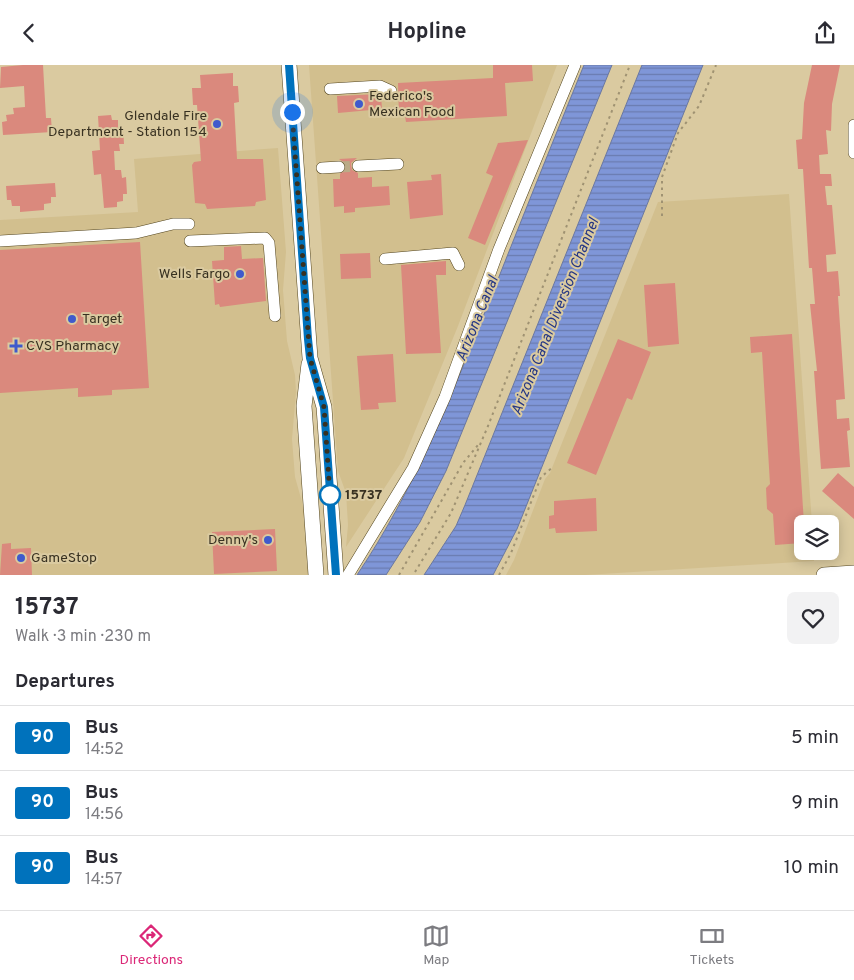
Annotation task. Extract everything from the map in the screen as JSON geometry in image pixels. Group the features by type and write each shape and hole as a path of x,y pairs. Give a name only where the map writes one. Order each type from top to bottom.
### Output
{"main road":[{"path":"289,65 310,358 304,406 316,575"},
{"path":"310,358 324,407 336,575"},
{"path":"824,575 854,573"}],"street":[{"path":"348,575 413,468 433,423 499,249 574,65"},
{"path":"330,89 380,86 391,91"},
{"path":"854,125 854,153"},
{"path":"358,166 398,164"},
{"path":"322,168 339,167"},
{"path":"0,241 136,233 173,224 189,225"},
{"path":"190,241 265,238 269,243 275,316"},
{"path":"385,259 453,253 459,265"}],"path":[{"path":"415,572 451,513 488,426 630,65"},
{"path":"662,216 662,177 678,133 700,105 716,65"},
{"path":"398,575 463,463 480,443"},
{"path":"499,575 511,553 541,477 553,467"}],"shaded area":[{"path":"309,65 557,65 458,326 404,458 346,547 348,525 346,493 338,471"},
{"path":"278,148 286,252 283,290 287,341 295,375 296,392 292,439 295,477 304,509 309,575 0,575 0,220 138,212 134,159"},
{"path":"789,194 811,515 794,515 794,560 814,561 585,575 506,575 514,560 545,479 550,473 658,202"}],"water":[{"path":"584,65 612,65 446,471 420,522 386,575 357,575 396,511 429,445 473,342"},
{"name":"Arizona Canal Diversion Channel","path":"642,65 703,65 517,529 493,575 424,575 456,526 465,505"}],"building":[{"path":"43,65 46,118 51,118 52,132 3,135 2,122 7,121 6,115 14,114 13,108 25,107 24,86 0,88 1,67"},
{"path":"493,65 532,65 533,81 505,83 507,116 406,122 405,116 399,116 398,83 493,78"},
{"path":"812,65 840,65 832,104 831,131 826,130 828,154 819,155 820,174 831,174 832,186 825,186 827,205 832,205 836,254 826,255 827,272 838,271 840,296 838,296 845,399 836,400 837,419 849,418 850,430 847,431 850,467 821,469 814,371 817,371 810,304 815,304 812,268 809,268 803,169 798,169 796,140 802,139 804,103"},
{"path":"233,73 233,86 238,86 239,102 234,103 237,159 263,159 266,200 256,202 255,206 207,209 205,204 195,203 192,165 194,162 201,161 197,105 193,105 192,88 201,88 200,75"},
{"name":"Federico's Mexican Food","path":"381,95 382,109 338,113 337,96"},
{"path":"111,115 112,120 118,120 118,127 123,127 124,144 119,144 120,151 114,151 115,170 121,170 122,178 126,177 127,194 123,194 123,201 117,202 117,207 104,208 101,174 94,175 92,151 100,150 98,116"},
{"path":"528,140 485,245 468,238 493,176 486,173 498,143"},
{"path":"357,158 351,163 352,170 358,173 358,178 372,177 372,187 389,186 390,205 355,208 355,212 344,213 344,206 334,207 333,179 340,179 340,174 346,167 345,163 339,159"},
{"path":"441,174 443,215 410,219 407,182 432,180 431,175"},
{"path":"55,183 56,197 51,197 51,203 44,204 44,210 20,212 20,206 12,206 11,200 7,200 6,186"},
{"name":"Target","path":"140,242 149,388 112,390 112,395 78,397 78,388 0,393 0,250"},
{"name":"Wells Fargo","path":"241,246 242,259 263,258 266,301 220,307 219,304 215,305 212,261 224,260 224,247"},
{"path":"370,253 371,278 341,279 340,254"},
{"path":"446,261 446,275 436,275 441,353 406,354 401,265"},
{"path":"675,283 679,344 648,347 644,285"},
{"path":"792,334 803,515 794,515 794,544 775,545 773,514 767,509 766,488 770,484 762,352 751,353 750,337"},
{"path":"618,339 651,352 632,400 627,398 596,475 567,463"},
{"path":"393,354 396,402 378,403 379,409 361,410 357,356"},
{"path":"838,473 854,487 854,519 822,491"},
{"path":"596,498 597,531 556,533 555,528 549,529 549,516 554,515 554,501"},
{"path":"275,529 277,571 214,574 212,532"},
{"path":"11,543 11,549 31,548 32,575 0,575 2,544"}],"tunnel":[{"path":"339,167 358,166"}],"bus line":[{"name":"90","path":"289,65 308,339 310,358 324,407 336,575"}],"place":[{"name":"Federico's Mexican Food","path":"359,104"},
{"name":"Glendale Fire Department - Station 154","path":"217,124"},
{"name":"Wells Fargo","path":"240,274"},
{"name":"Target","path":"72,319"},
{"name":"CVS Pharmacy","path":"16,346"},
{"name":"15737","path":"330,495"},
{"name":"Denny's","path":"268,540"},
{"name":"GameStop","path":"21,558"}],"route":[{"path":"292,112 308,339 310,358 324,407 330,495"}],"water label":[{"name":"Arizona Canal","path":"478,319"}]}
